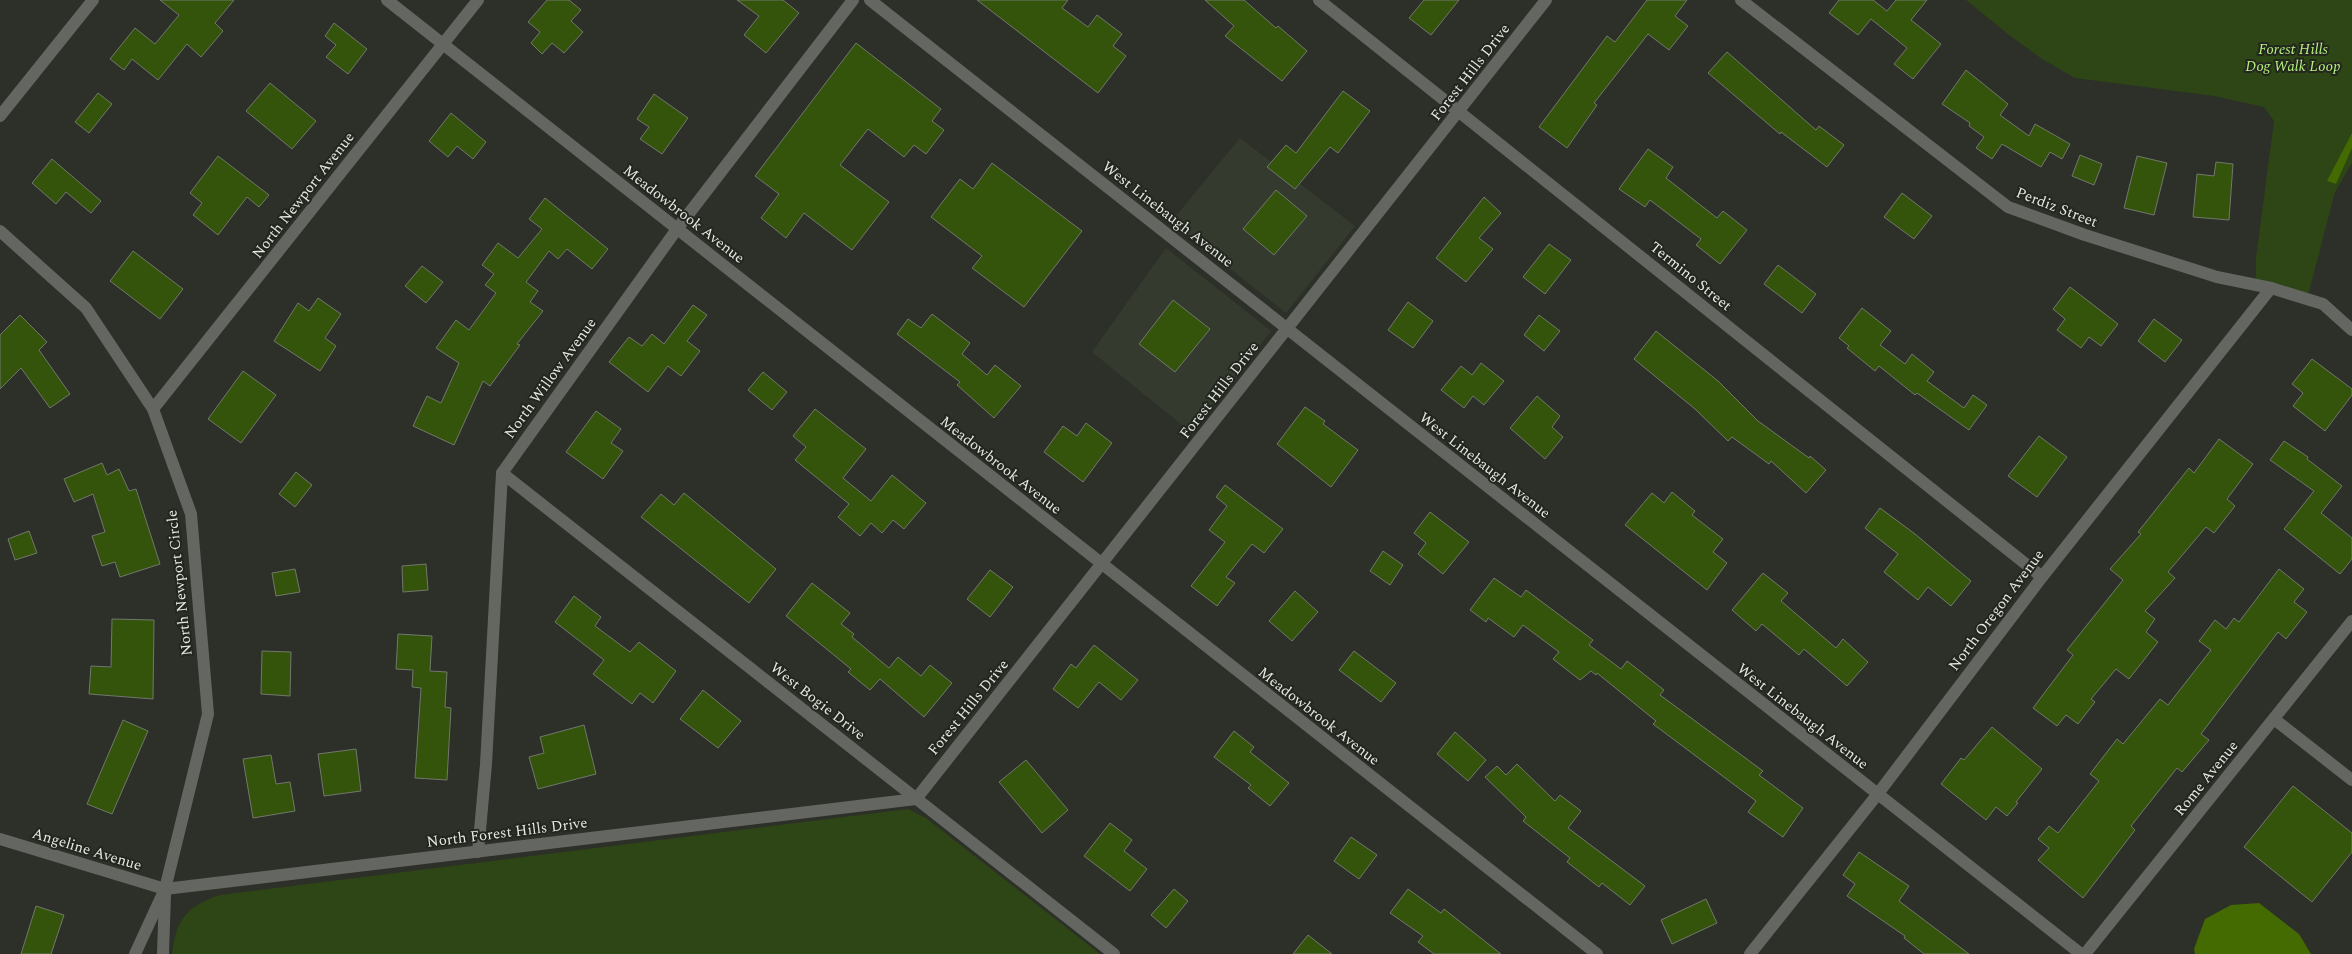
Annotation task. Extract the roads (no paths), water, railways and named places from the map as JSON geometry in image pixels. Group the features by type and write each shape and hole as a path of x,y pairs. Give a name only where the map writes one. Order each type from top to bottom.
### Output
{"street":[{"path":"0,116 93,0"},
{"name":"Meadowbrook Avenue","path":"386,0 1102,566 1597,954"},
{"name":"North Newport Avenue","path":"153,409 478,0"},
{"name":"North Willow Avenue","path":"502,473 677,229 853,0"},
{"name":"West Linebaugh Avenue","path":"870,0 1877,794 2083,954"},
{"name":"Termino Street","path":"1319,0 2042,577"},
{"name":"Forest Hills Drive","path":"916,798 1102,566 1546,0"},
{"name":"Perdiz Street","path":"1742,0 2008,207 2085,235 2207,274 2271,288 2323,304 2352,330"},
{"name":"North Newport Circle","path":"0,231 86,308 153,409 191,514 208,714 165,889 134,954"},
{"name":"North Oregon Avenue","path":"1750,954 1877,794 2042,577 2271,288"},
{"path":"478,852 486,764 502,473"},
{"name":"West Bogie Drive","path":"502,473 1114,954"},
{"name":"Rome Avenue","path":"2083,954 2352,621"},
{"path":"2274,719 2352,780"},
{"name":"North Forest Hills Drive","path":"165,889 916,798"},
{"name":"Angeline Avenue","path":"0,839 165,889"},
{"path":"163,954 165,889"}],"park label":[{"name":"Forest Hills Dog Walk Loop","path":"2293,58"}]}
